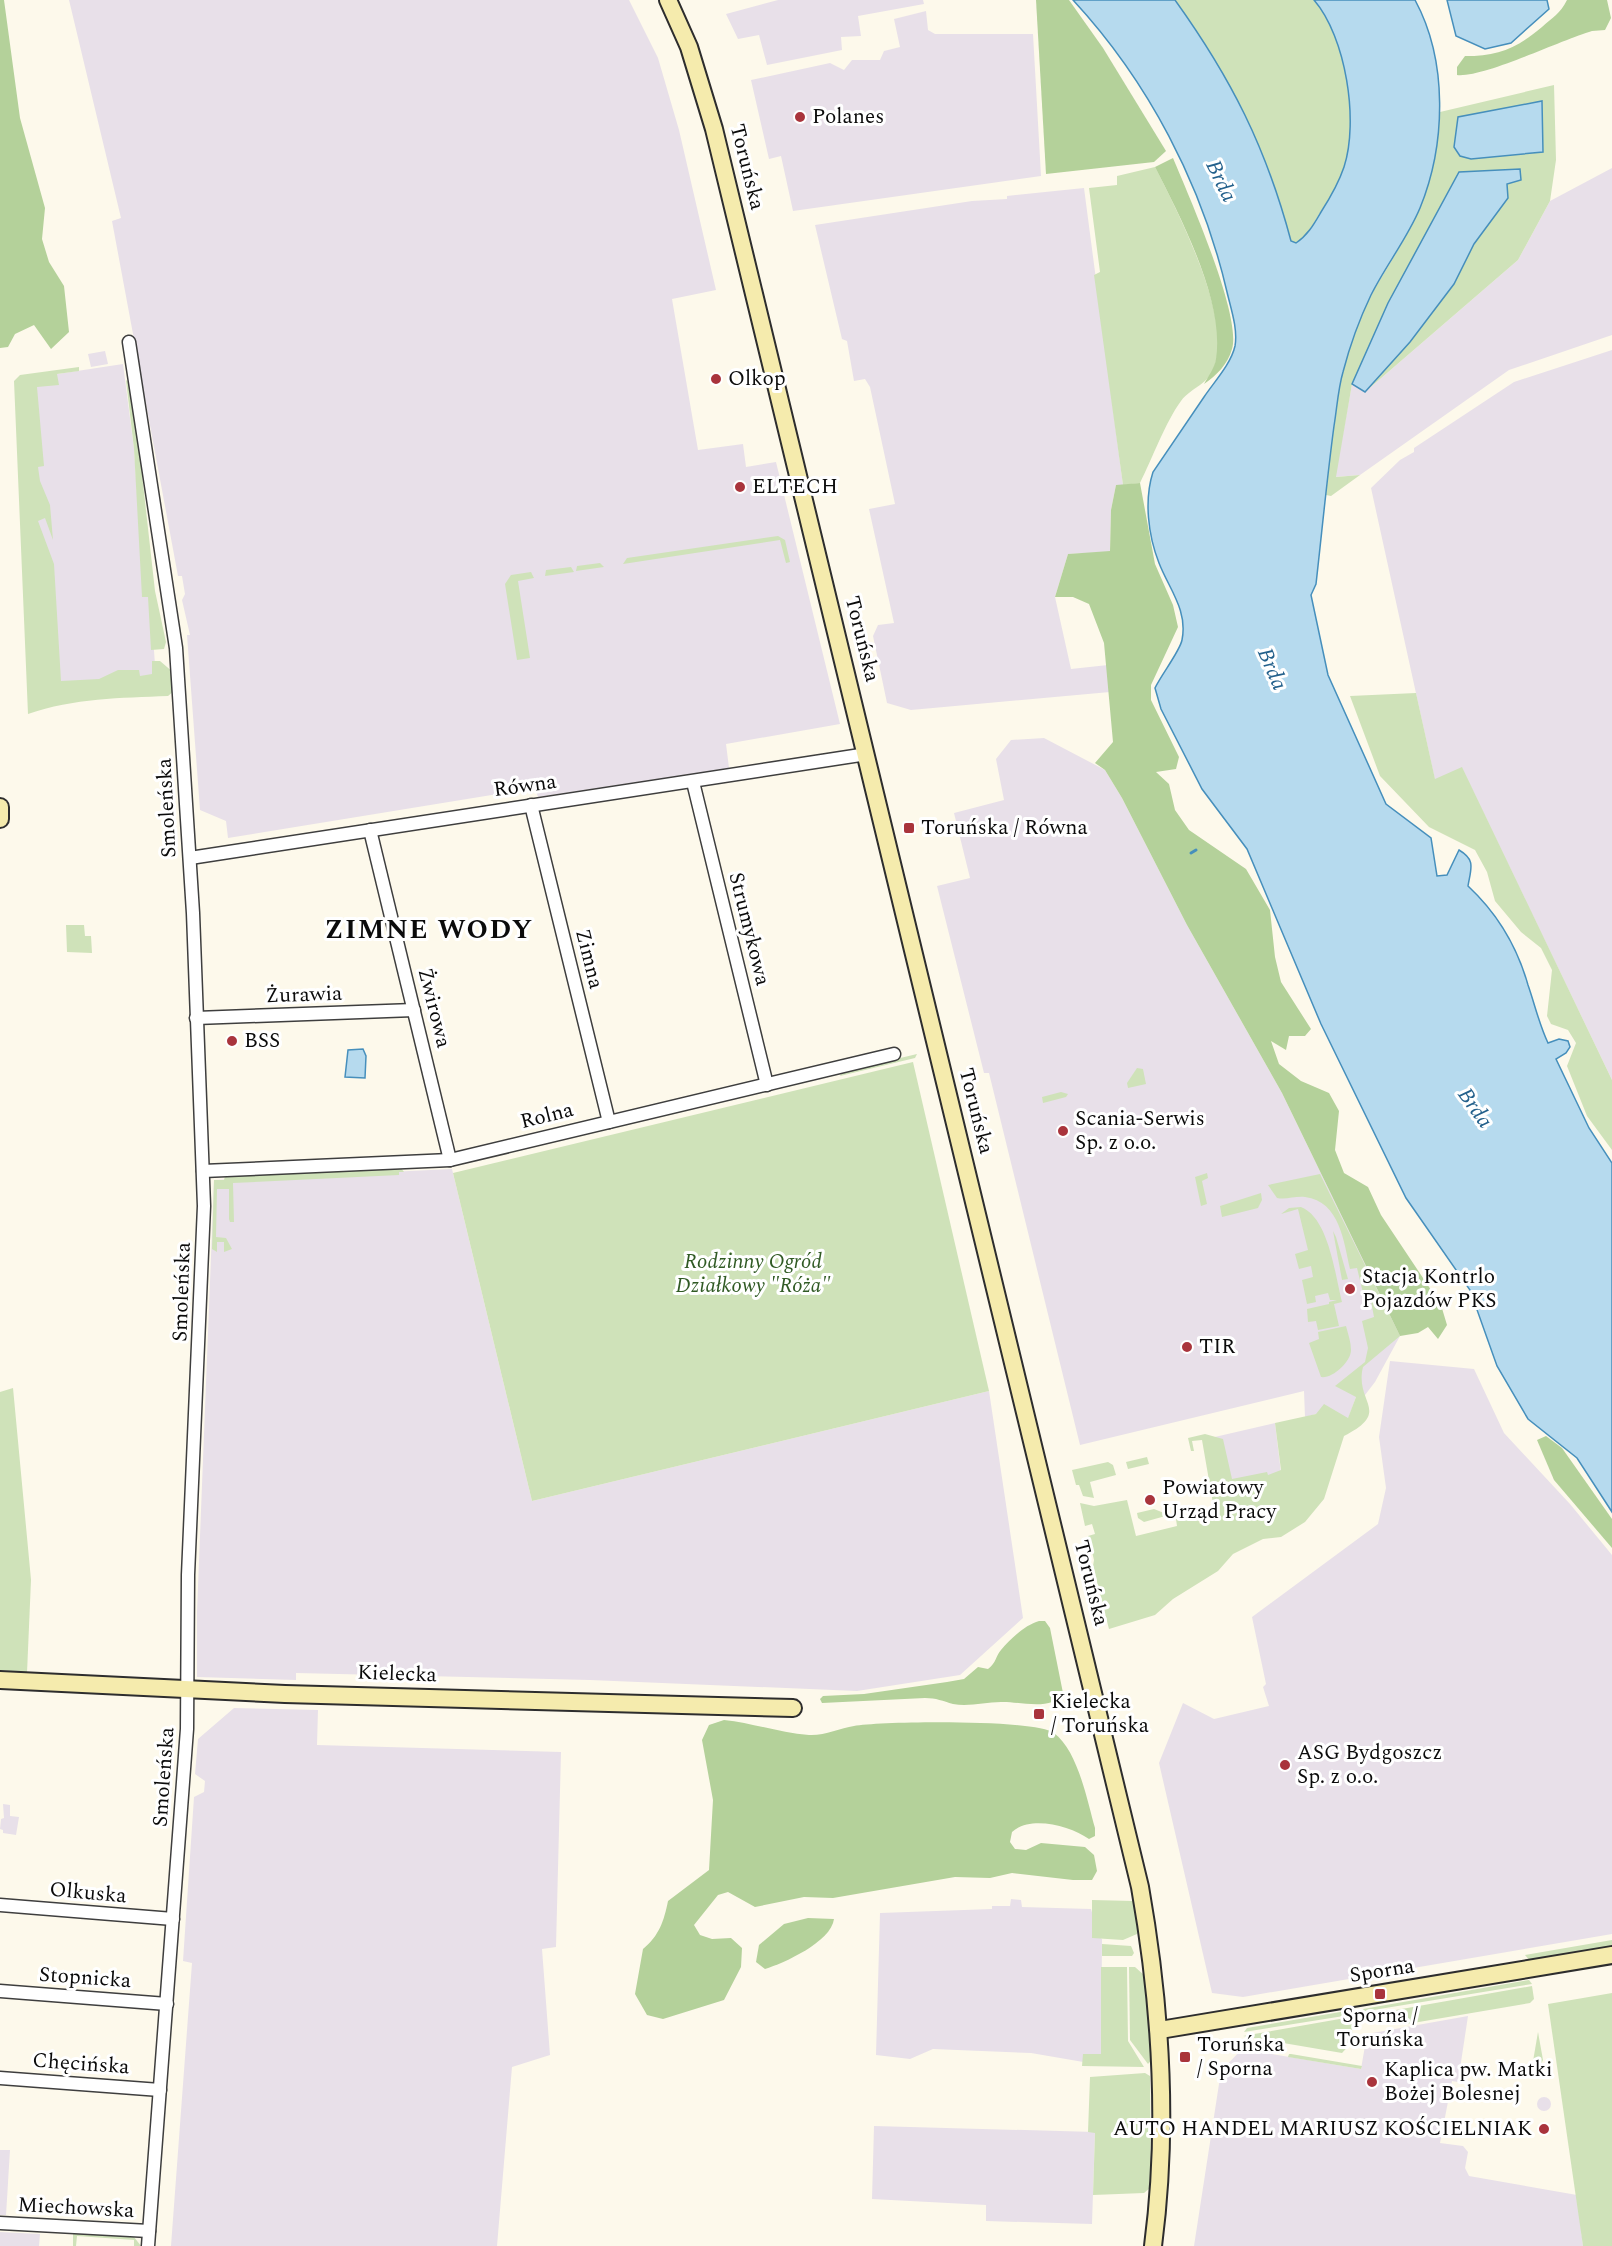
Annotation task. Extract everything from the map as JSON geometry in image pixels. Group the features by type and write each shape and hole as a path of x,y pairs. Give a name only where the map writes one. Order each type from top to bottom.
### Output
{"street":[{"name":"Toruńska","path":"668,0 689,47 714,129 1130,1839 1156,1978 1160,2030 1162,2134 1153,2246"},
{"name":"Smoleńska","path":"129,342 176,648 190,858 204,1223 188,1583 186,1741 148,2246"},
{"name":"Równa","path":"190,858 867,754"},
{"name":"Strumykowa","path":"693,782 767,1085"},
{"name":"Zimna","path":"531,805 609,1122"},
{"path":"0,807 0,819"},
{"name":"Żwirowa","path":"370,830 450,1160"},
{"name":"Żurawia","path":"196,1018 414,1010"},
{"name":"Rolna","path":"203,1171 450,1160 894,1054"},
{"name":"Kielecka","path":"0,1680 285,1694 793,1708"},
{"name":"Olkuska","path":"0,1905 173,1919"},
{"name":"Sporna","path":"1160,2030 1612,1955"},
{"name":"Stopnicka","path":"0,1991 167,2004"},
{"name":"Chęcińska","path":"0,2078 160,2090"},
{"name":"Miechowska","path":"0,2223 150,2231"}],"shaded area":[{"path":"69,0 629,0 658,58 679,130 716,290 672,299 698,450 743,444 746,467 776,462 840,724 726,744 729,768 538,797 535,788 228,838 226,821 200,810 187,635 190,635 182,600 185,594 182,576 178,576 112,221 121,218"},
{"path":"778,0 923,0 924,4 858,16 861,36 841,37 842,50 767,65 759,35 738,39 726,14"},
{"path":"926,11 928,30 935,34 1033,34 1041,176 793,211 781,156 769,159 751,80 830,63 844,70 852,60 880,60 884,51 900,47 894,19"},
{"path":"1612,168 1612,335 1509,370 1360,475 1335,477 1352,384 1365,392 1518,260 1550,201"},
{"path":"1084,188 1123,485 1116,485 1111,510 1110,552 1068,554 1055,597 1071,669 1108,665 1110,692 911,710 887,703 873,636 878,625 894,623 869,509 895,504 870,387 865,379 854,381 847,341 842,339 815,225 972,201 1007,199 1007,196"},
{"path":"1612,350 1612,1080 1462,768 1435,780 1371,488 1400,460 1414,452 1414,448 1514,382"},
{"path":"105,351 108,364 91,367 88,354"},
{"path":"123,364 134,449 143,583 150,594 157,693 30,698 18,380"},
{"path":"1044,738 1105,770 1122,798 1187,925 1282,1093 1400,1336 1375,1382 1365,1395 1356,1397 1348,1419 1316,1414 1305,1417 1304,1391 1080,1445 989,1073 984,1073 937,886 970,878 954,813 1004,800 996,759 1011,740"},
{"path":"452,1169 532,1501 989,1391 1023,1618 960,1675 857,1691 590,1680 296,1673 296,1680 197,1677 197,1612 214,1180"},
{"path":"1390,1361 1474,1369 1504,1433 1570,1504 1612,1555 1612,1934 1243,1997 1212,1993 1159,1763 1183,1703 1214,1719 1269,1706 1263,1687 1266,1684 1252,1617 1378,1524 1386,1488 1379,1437"},
{"path":"1275,1423 1281,1473 1219,1500 1206,1439"},
{"path":"234,1708 318,1710 317,1745 561,1752 556,1947 542,1949 550,2055 512,2067 497,2246 171,2246 192,1963 183,1961 194,1797 204,1792 205,1781 195,1774 198,1739"},
{"path":"3,1804 10,1805 10,1816 19,1817 16,1835 3,1833 0,1829 1,1819 4,1818"},
{"path":"1011,1899 1021,1900 1022,1907 1091,1909 1099,1937 1102,1939 1101,2061 1095,2064 1031,2053 933,2049 910,2059 876,2055 880,1913 992,1909 992,1906 1010,1906"},
{"path":"1468,2016 1458,2082 1452,2081 1440,2143 1463,2146 1468,2152 1465,2168 1469,2176 1577,2195 1583,2246 1194,2246 1221,2071 1242,2049 1361,2069 1367,2034"},
{"path":"1541,2097 1547,2097 1551,2104 1547,2111 1541,2111 1537,2107 1537,2101"},
{"path":"874,2126 1095,2132 1092,2224 986,2221 986,2205 872,2199"},
{"path":"0,2150 10,2150 6,2215 0,2215"},
{"path":"0,2232 40,2234 39,2246 0,2246"}],"green space":[{"path":"0,0 4,0 20,118 45,208 42,239 49,262 64,286 69,332 51,349 34,325 15,334 8,347 0,348"},
{"path":"1036,0 1069,0 1103,48 1166,151 1154,162 1046,174"},
{"path":"1175,0 1314,0 1325,16 1342,57 1347,80 1350,104 1348,148 1344,167 1334,190 1310,229 1296,243 1291,241 1270,175 1245,115 1213,57"},
{"path":"1567,0 1607,0 1611,18 1605,30 1592,31 1485,71 1457,75 1457,67 1465,56 1497,52 1515,45 1553,18"},
{"path":"1554,85 1556,160 1550,201 1518,260 1365,392 1410,342 1454,284 1474,244 1507,198 1459,172 1352,384 1336,477 1360,475 1331,496 1326,495 1335,411 1348,349 1366,305 1407,234 1420,205 1433,159 1440,112"},
{"path":"1173,158 1222,284 1233,333 1232,349 1228,360 1204,384 1216,359 1217,336 1214,312 1199,261 1155,167"},
{"path":"1155,167 1188,235 1208,290 1218,340 1216,361 1210,376 1185,396 1175,409 1140,483 1123,485 1094,275 1100,272 1089,188 1117,185 1117,176"},
{"path":"79,367 79,371 57,374 59,385 37,387 44,466 38,467 40,481 50,505 53,540 45,518 38,521 54,564 61,681 99,679 118,670 139,670 140,676 152,674 152,661 160,661 174,673 175,690 168,696 80,702 28,714 14,381 20,375"},
{"path":"126,380 132,385 155,591 166,642 164,649 151,650 148,597 142,597 134,449"},
{"path":"1140,483 1155,564 1173,605 1178,627 1151,685 1151,700 1179,757 1176,769 1156,772 1169,784 1175,810 1189,830 1246,869 1270,910 1275,957 1281,982 1311,1029 1305,1036 1289,1036 1286,1050 1271,1041 1279,1064 1301,1081 1329,1093 1339,1111 1335,1150 1344,1173 1368,1187 1381,1215 1441,1305 1447,1325 1438,1339 1428,1327 1418,1333 1400,1336 1282,1093 1187,925 1122,798 1105,770 1095,763 1113,742 1104,643 1089,604 1073,597 1055,597 1068,554 1110,551 1111,510 1116,485"},
{"path":"778,536 785,540 790,562 786,563 780,540 623,564 627,558"},
{"path":"600,563 604,567 576,571 577,566"},
{"path":"571,567 574,572 545,576 546,570"},
{"path":"531,572 534,578 518,581 530,658 517,660 505,584 511,575"},
{"path":"1416,693 1435,779 1462,767 1612,1080 1612,1150 1587,1116 1567,1066 1576,1043 1568,1030 1551,1024 1547,1016 1552,970 1541,948 1521,932 1495,901 1487,872 1475,850 1429,827 1380,776 1350,696"},
{"path":"66,925 84,925 85,936 91,936 92,953 67,952"},
{"path":"917,1054 915,1058 840,1076 842,1072"},
{"name":"Rodzinny Ogród Działkowy \"Róża\"","path":"913,1062 989,1391 532,1501 453,1173"},
{"path":"1137,1068 1143,1069 1146,1084 1128,1088 1127,1083"},
{"path":"1061,1092 1068,1094 1066,1097 1043,1103 1042,1097"},
{"path":"401,1168 404,1172 399,1172 399,1175 233,1183 234,1222 230,1222 229,1219 229,1189 217,1189 216,1237 226,1238 232,1249 224,1252 224,1242 217,1242 217,1252 212,1249 214,1180 224,1180 225,1176"},
{"path":"1207,1173 1208,1178 1202,1181 1207,1204 1201,1206 1195,1177"},
{"path":"1320,1174 1400,1336 1363,1367 1363,1389 1369,1413 1366,1420 1344,1436 1324,1499 1305,1522 1281,1537 1263,1539 1233,1554 1218,1571 1173,1599 1155,1615 1109,1629 1088,1536 1095,1534 1092,1524 1085,1526 1080,1503 1094,1506 1127,1500 1136,1536 1177,1526 1176,1519 1196,1514 1200,1524 1210,1521 1210,1517 1215,1515 1202,1440 1192,1441 1194,1451 1191,1451 1188,1438 1205,1434 1223,1439 1232,1479 1267,1472 1268,1475 1281,1470 1275,1423 1316,1414 1324,1404 1348,1418 1356,1397 1335,1386 1365,1362 1368,1348 1362,1321 1374,1317 1370,1296 1364,1297 1357,1268 1350,1269 1338,1225 1326,1206 1317,1200 1305,1197 1277,1198 1268,1185"},
{"path":"1261,1193 1262,1200 1258,1208 1222,1217 1220,1206"},
{"path":"1301,1207 1311,1213 1318,1223 1329,1248 1342,1302 1334,1304 1339,1326 1318,1330 1316,1321 1308,1322 1307,1309 1337,1300 1330,1300 1328,1293 1315,1296 1316,1302 1307,1304 1302,1280 1313,1277 1311,1266 1299,1269 1295,1254 1308,1250 1298,1209 1281,1214 1289,1208"},
{"path":"1333,1231 1336,1237 1348,1279 1342,1280"},
{"path":"1346,1326 1351,1347 1348,1360 1335,1372 1321,1377 1309,1343 1319,1339 1318,1332"},
{"path":"13,1388 31,1580 27,1673 0,1670 0,1392"},
{"path":"1546,1436 1562,1448 1612,1519 1612,1548 1554,1480 1537,1440"},
{"path":"1147,1457 1149,1464 1128,1469 1126,1462"},
{"path":"1108,1462 1113,1465 1116,1475 1090,1482 1094,1498 1083,1496 1079,1485 1076,1485 1072,1470"},
{"path":"1154,1509 1169,1515 1144,1522 1138,1518 1137,1513"},
{"path":"1039,1621 1045,1621 1050,1628 1063,1693 1051,1702 959,1705 925,1698 822,1703 820,1699 823,1696 864,1694 964,1679 978,1667 988,1669 1013,1637"},
{"path":"724,1720 809,1735 870,1724 924,1722 1019,1725 1041,1728 1054,1733 1062,1741 1075,1764 1089,1804 1095,1836 1089,1839 1072,1830 1040,1823 1029,1824 1012,1832 1010,1842 1015,1849 1026,1850 1041,1843 1085,1847 1094,1855 1097,1871 1092,1880 1012,1873 990,1878 955,1877 833,1898 804,1897 755,1907 728,1892 718,1895 694,1925 700,1935 712,1939 731,1938 742,1948 741,1967 724,2000 663,2019 647,2015 635,1994 643,1949 660,1928 668,1901 709,1870 713,1800 702,1740 709,1725"},
{"path":"1092,1900 1133,1901 1139,1928 1137,1934 1123,1940 1092,1938"},
{"path":"808,1918 834,1919 825,1936 794,1957 765,1969 756,1962 759,1945 784,1924"},
{"path":"1612,1940 1612,1949 1530,1961 1525,1955"},
{"path":"1102,1944 1131,1946 1134,1953 1132,1956 1102,1956"},
{"path":"1101,1967 1127,1967 1128,2041 1144,2067 1082,2066 1083,2054 1101,2054"},
{"path":"1129,1967 1135,1967 1145,1976 1152,2059 1148,2064 1130,2040"},
{"path":"1529,1980 1532,1984 1361,2012 1363,2009"},
{"path":"1532,1986 1534,1999 1530,2003 1407,2024 1399,2022 1393,2012 1362,2016"},
{"path":"1612,1993 1612,2246 1583,2246 1548,2004"},
{"path":"1346,2011 1350,2015 1244,2032 1247,2028"},
{"path":"1351,2017 1353,2041 1342,2053 1243,2036"},
{"path":"1538,2032 1543,2060 1538,2071 1531,2073"},
{"path":"1289,2054 1362,2066 1361,2069 1288,2057"},
{"path":"1145,2073 1150,2076 1151,2187 1144,2193 1093,2195 1095,2133 1088,2132 1090,2077"},
{"path":"73,2232 134,2237 141,2246 134,2246 134,2240 77,2236 76,2246 73,2246"}],"water":[{"name":"Brda","path":"1073,0 1175,0 1213,57 1245,114 1270,175 1291,241 1296,243 1313,225 1337,184 1344,167 1350,127 1350,104 1342,57 1325,16 1314,0 1415,0 1426,24 1438,76 1440,103 1435,157 1420,208 1371,295 1346,362 1334,426 1316,584 1311,595 1328,675 1386,804 1431,838 1437,876 1447,875 1459,850 1468,857 1471,869 1468,886 1488,907 1512,944 1548,1043 1559,1039 1568,1041 1570,1047 1566,1053 1556,1059 1589,1128 1612,1163 1612,1512 1577,1458 1528,1419 1497,1366 1470,1290 1406,1198 1321,1024 1247,849 1202,789 1161,709 1155,688 1181,645 1183,629 1180,609 1159,563 1152,541 1148,517 1150,483 1153,472 1230,359 1235,346 1235,326 1203,212 1169,136 1125,65"},
{"path":"1447,0 1547,0 1549,9 1511,43 1485,49 1456,36"},
{"path":"1542,101 1543,152 1471,159 1460,156 1454,147 1458,117"},
{"path":"1520,169 1521,180 1507,184 1508,198 1474,244 1454,284 1410,342 1365,392 1352,384 1388,303 1459,172"},
{"path":"363,1049 366,1056 365,1078 345,1077 348,1050"}],"waterway":[{"path":"1191,853 1196,850"}],"place":[{"name":"Polanes","path":"800,117"},
{"name":"Olkop","path":"716,379"},
{"name":"ELTECH","path":"740,487"},
{"name":"Toruńska / Równa","path":"909,828"},
{"name":"BSS","path":"232,1041"},
{"name":"Scania-Serwis Sp. z o.o.","path":"1063,1131"},
{"name":"Stacja Kontrlo Pojazdów PKS","path":"1350,1289"},
{"name":"TIR","path":"1187,1347"},
{"name":"Powiatowy Urząd Pracy","path":"1150,1500"},
{"name":"Kielecka / Toruńska","path":"1039,1714"},
{"name":"ASG Bydgoszcz Sp. z o.o.","path":"1285,1765"},
{"name":"Sporna / Toruńska","path":"1380,1994"},
{"name":"Toruńska / Sporna","path":"1185,2057"},
{"name":"Kaplica pw. Matki Bożej Bolesnej","path":"1372,2082"},
{"name":"AUTO HANDEL MARIUSZ KOŚCIELNIAK","path":"1544,2129"}],"district":[{"name":"ZIMNE WODY","path":"429,930"}]}
